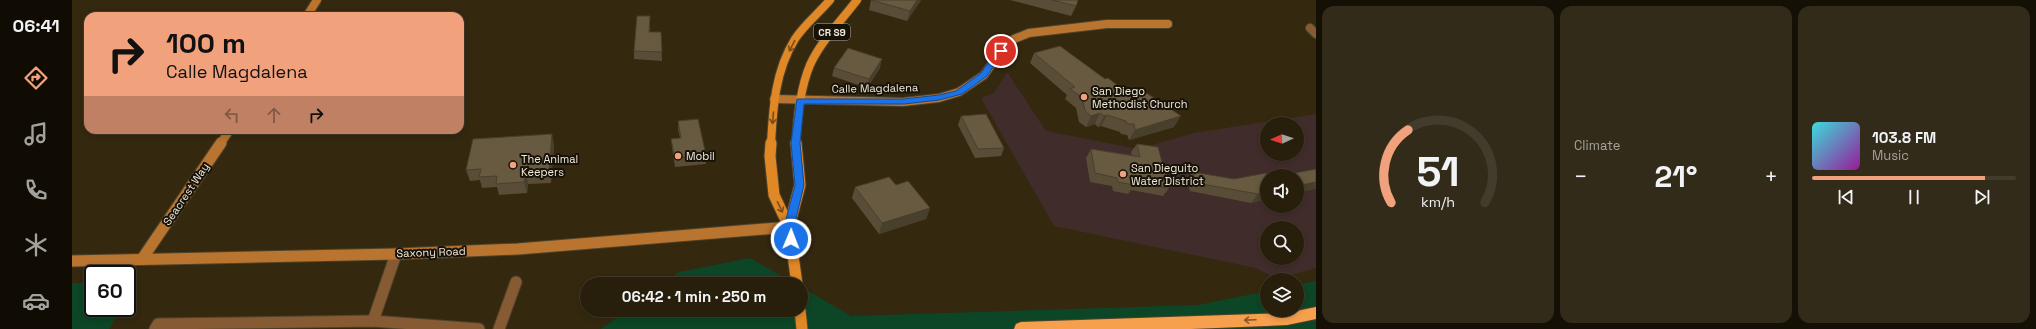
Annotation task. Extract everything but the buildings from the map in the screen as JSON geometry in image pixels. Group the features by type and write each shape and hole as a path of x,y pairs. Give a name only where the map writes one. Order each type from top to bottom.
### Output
{"highway":[{"path":"1021,329 1286,318 1316,313"}],"main road":[{"name":"CR S9","path":"796,277 789,227 774,195 770,156 774,99 781,68 795,39 830,0"},
{"name":"CR S9","path":"789,227 800,185 796,143 800,101 810,66 824,42 857,0"},
{"path":"801,317 802,329"}],"street":[{"path":"310,12 317,0"},
{"name":"Calle Magdalena","path":"774,99 800,101 904,102 939,98 959,92 984,75 1001,51 1014,39 1029,33 1107,24 1168,24"},
{"name":"Seacrest Way","path":"142,259 227,134"},
{"name":"Saxony Road","path":"72,260 396,254 518,249 789,227"},
{"path":"373,321 396,254"},
{"path":"499,329 516,282"},
{"path":"155,329 158,324 373,321 478,329"}],"shaded area":[{"path":"1007,72 1046,131 1138,149 1194,133 1260,123 1260,161 1304,161 1304,117 1297,117 1316,114 1316,268 1299,273 1266,273 1256,268 1054,226 981,98 994,93"}],"green space":[{"path":"750,258 784,277 672,277 679,272"},
{"path":"1316,281 1316,329 601,329 617,317 808,317 808,291 851,316 1198,305 1260,292 1260,317 1304,317 1304,284"},
{"path":"72,283 84,283 84,317 116,317 109,329 72,329"}],"place":[{"name":"San Diego Methodist Church","path":"1084,97"},
{"name":"Mobil","path":"678,156"},
{"name":"The Animal Keepers","path":"513,165"},
{"name":"San Dieguito Water District","path":"1123,174"}],"route":[{"path":"791,239 789,227 800,185 796,143 800,101 904,102 939,98 959,92 984,75 1001,51"}]}
